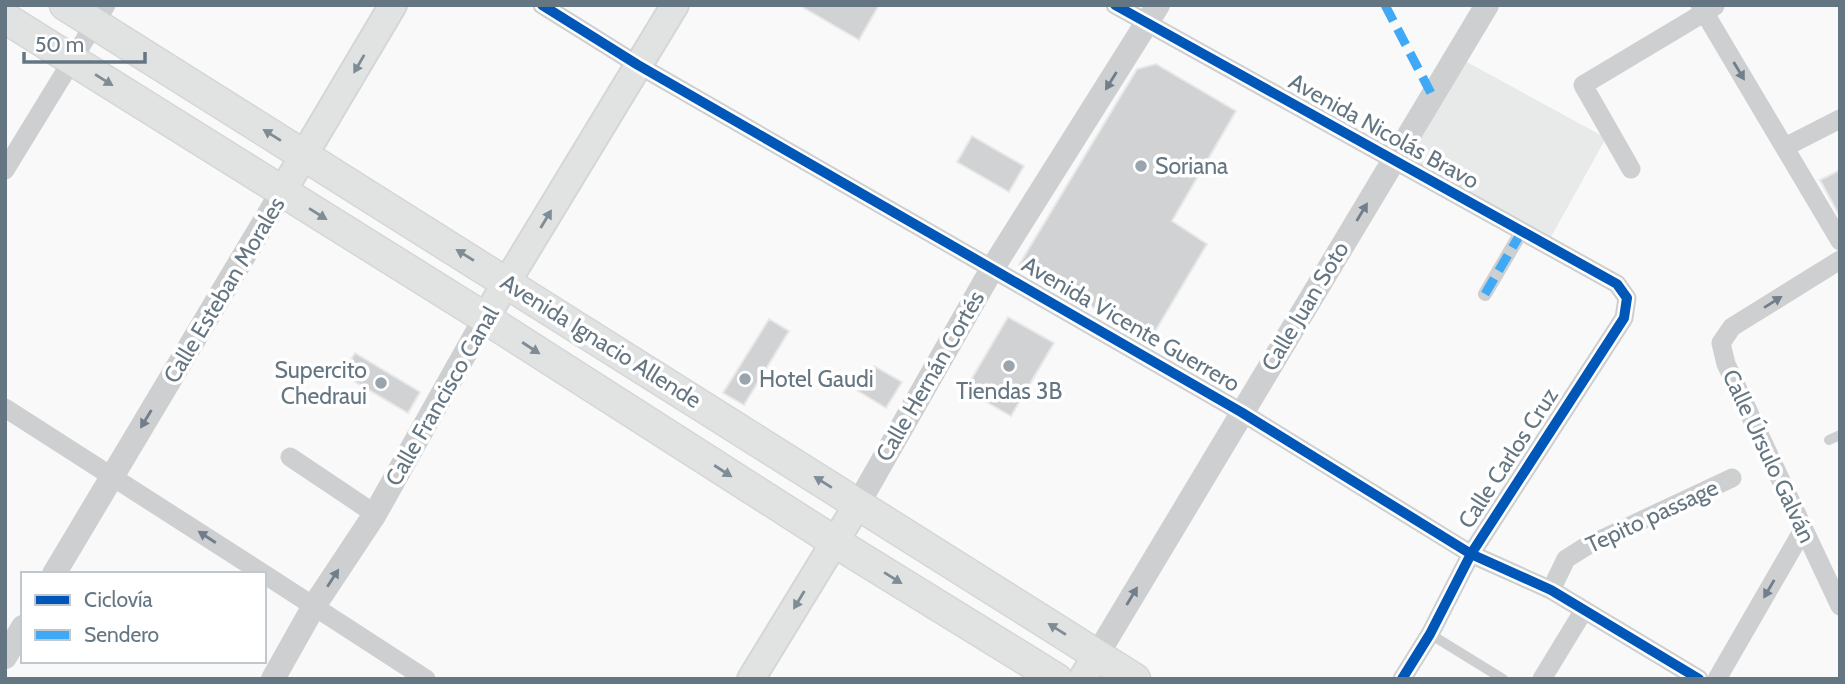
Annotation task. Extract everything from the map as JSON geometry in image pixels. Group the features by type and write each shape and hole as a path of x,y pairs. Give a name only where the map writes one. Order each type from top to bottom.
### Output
{"main road":[{"name":"Avenida Ignacio Allende","path":"65,5 100,14 305,156 858,504 1090,667 1135,679"},
{"name":"Calle Esteban Morales","path":"282,192 393,5"},
{"name":"Calle Francisco Canal","path":"485,318 675,5"},
{"name":"Avenida Ignacio Allende","path":"5,18 485,318 835,542 1057,679"},
{"name":"Calle Hernán Cortés","path":"751,679 858,504"}],"street":[{"name":"Avenida Vicente Guerrero","path":"542,5 638,65 1241,412 1471,554 1550,590 1699,679"},
{"name":"Avenida Nicolás Bravo","path":"1115,5 1153,15 1394,160 1617,284 1627,298"},
{"name":"Calle Juan Soto","path":"1090,667 1487,5"},
{"path":"1631,169 1583,85 1703,7 1840,240"},
{"path":"5,170 100,14"},
{"name":"Calle Hernán Cortés","path":"858,504 992,269 1153,15"},
{"path":"1784,147 1840,119"},
{"name":"Calle Esteban Morales","path":"55,572 282,192"},
{"path":"1485,294 1522,231"},
{"name":"Calle Úrsulo Galván","path":"1840,260 1732,327 1721,343 1726,363 1840,606"},
{"name":"Calle Carlos Cruz","path":"1402,679 1430,634 1471,554 1624,318 1627,298"},
{"name":"Calle Francisco Canal","path":"273,679 314,606 375,514 485,318"},
{"path":"5,408 261,572"},
{"path":"289,457 375,514"},
{"name":"Tepito passage","path":"1550,590 1566,559 1585,547 1732,478"},
{"path":"1717,679 1803,530"},
{"path":"266,575 426,679"},
{"path":"1542,679 1584,610"},
{"path":"5,656 21,630"}],"lane":[{"path":"1829,440 1840,435"},
{"path":"1430,634 1503,679"}],"shaded area":[{"path":"1465,61 1606,138 1551,237 1406,161"}],"building":[{"path":"799,5 879,5 859,40"},
{"name":"Soriana","path":"1156,64 1236,111 1172,221 1207,244 1150,340 1019,265 1137,69"},
{"path":"972,136 1024,166 1009,192 957,162"},
{"path":"1840,170 1840,217 1820,180"},
{"name":"Tiendas 3B","path":"1008,317 1054,343 1011,416 965,390"},
{"path":"769,319 789,331 744,405 723,393"},
{"name":"Supercito Chedraui","path":"355,353 420,392 408,413 342,374"},
{"path":"874,366 902,382 886,408 858,391"}],"marked path":[{"path":"1385,5 1433,97"},
{"path":"1485,294 1522,231"}],"cycle path":[{"path":"542,5 638,65 1241,412 1471,554 1551,590 1699,679"},
{"path":"1115,5 1617,284 1627,298 1624,318 1471,554 1430,634 1402,679"}],"place":[{"name":"Soriana","path":"1141,166"},
{"name":"Tiendas 3B","path":"1009,366"},
{"name":"Hotel Gaudi","path":"745,379"},
{"name":"Supercito Chedraui","path":"381,383"}]}
